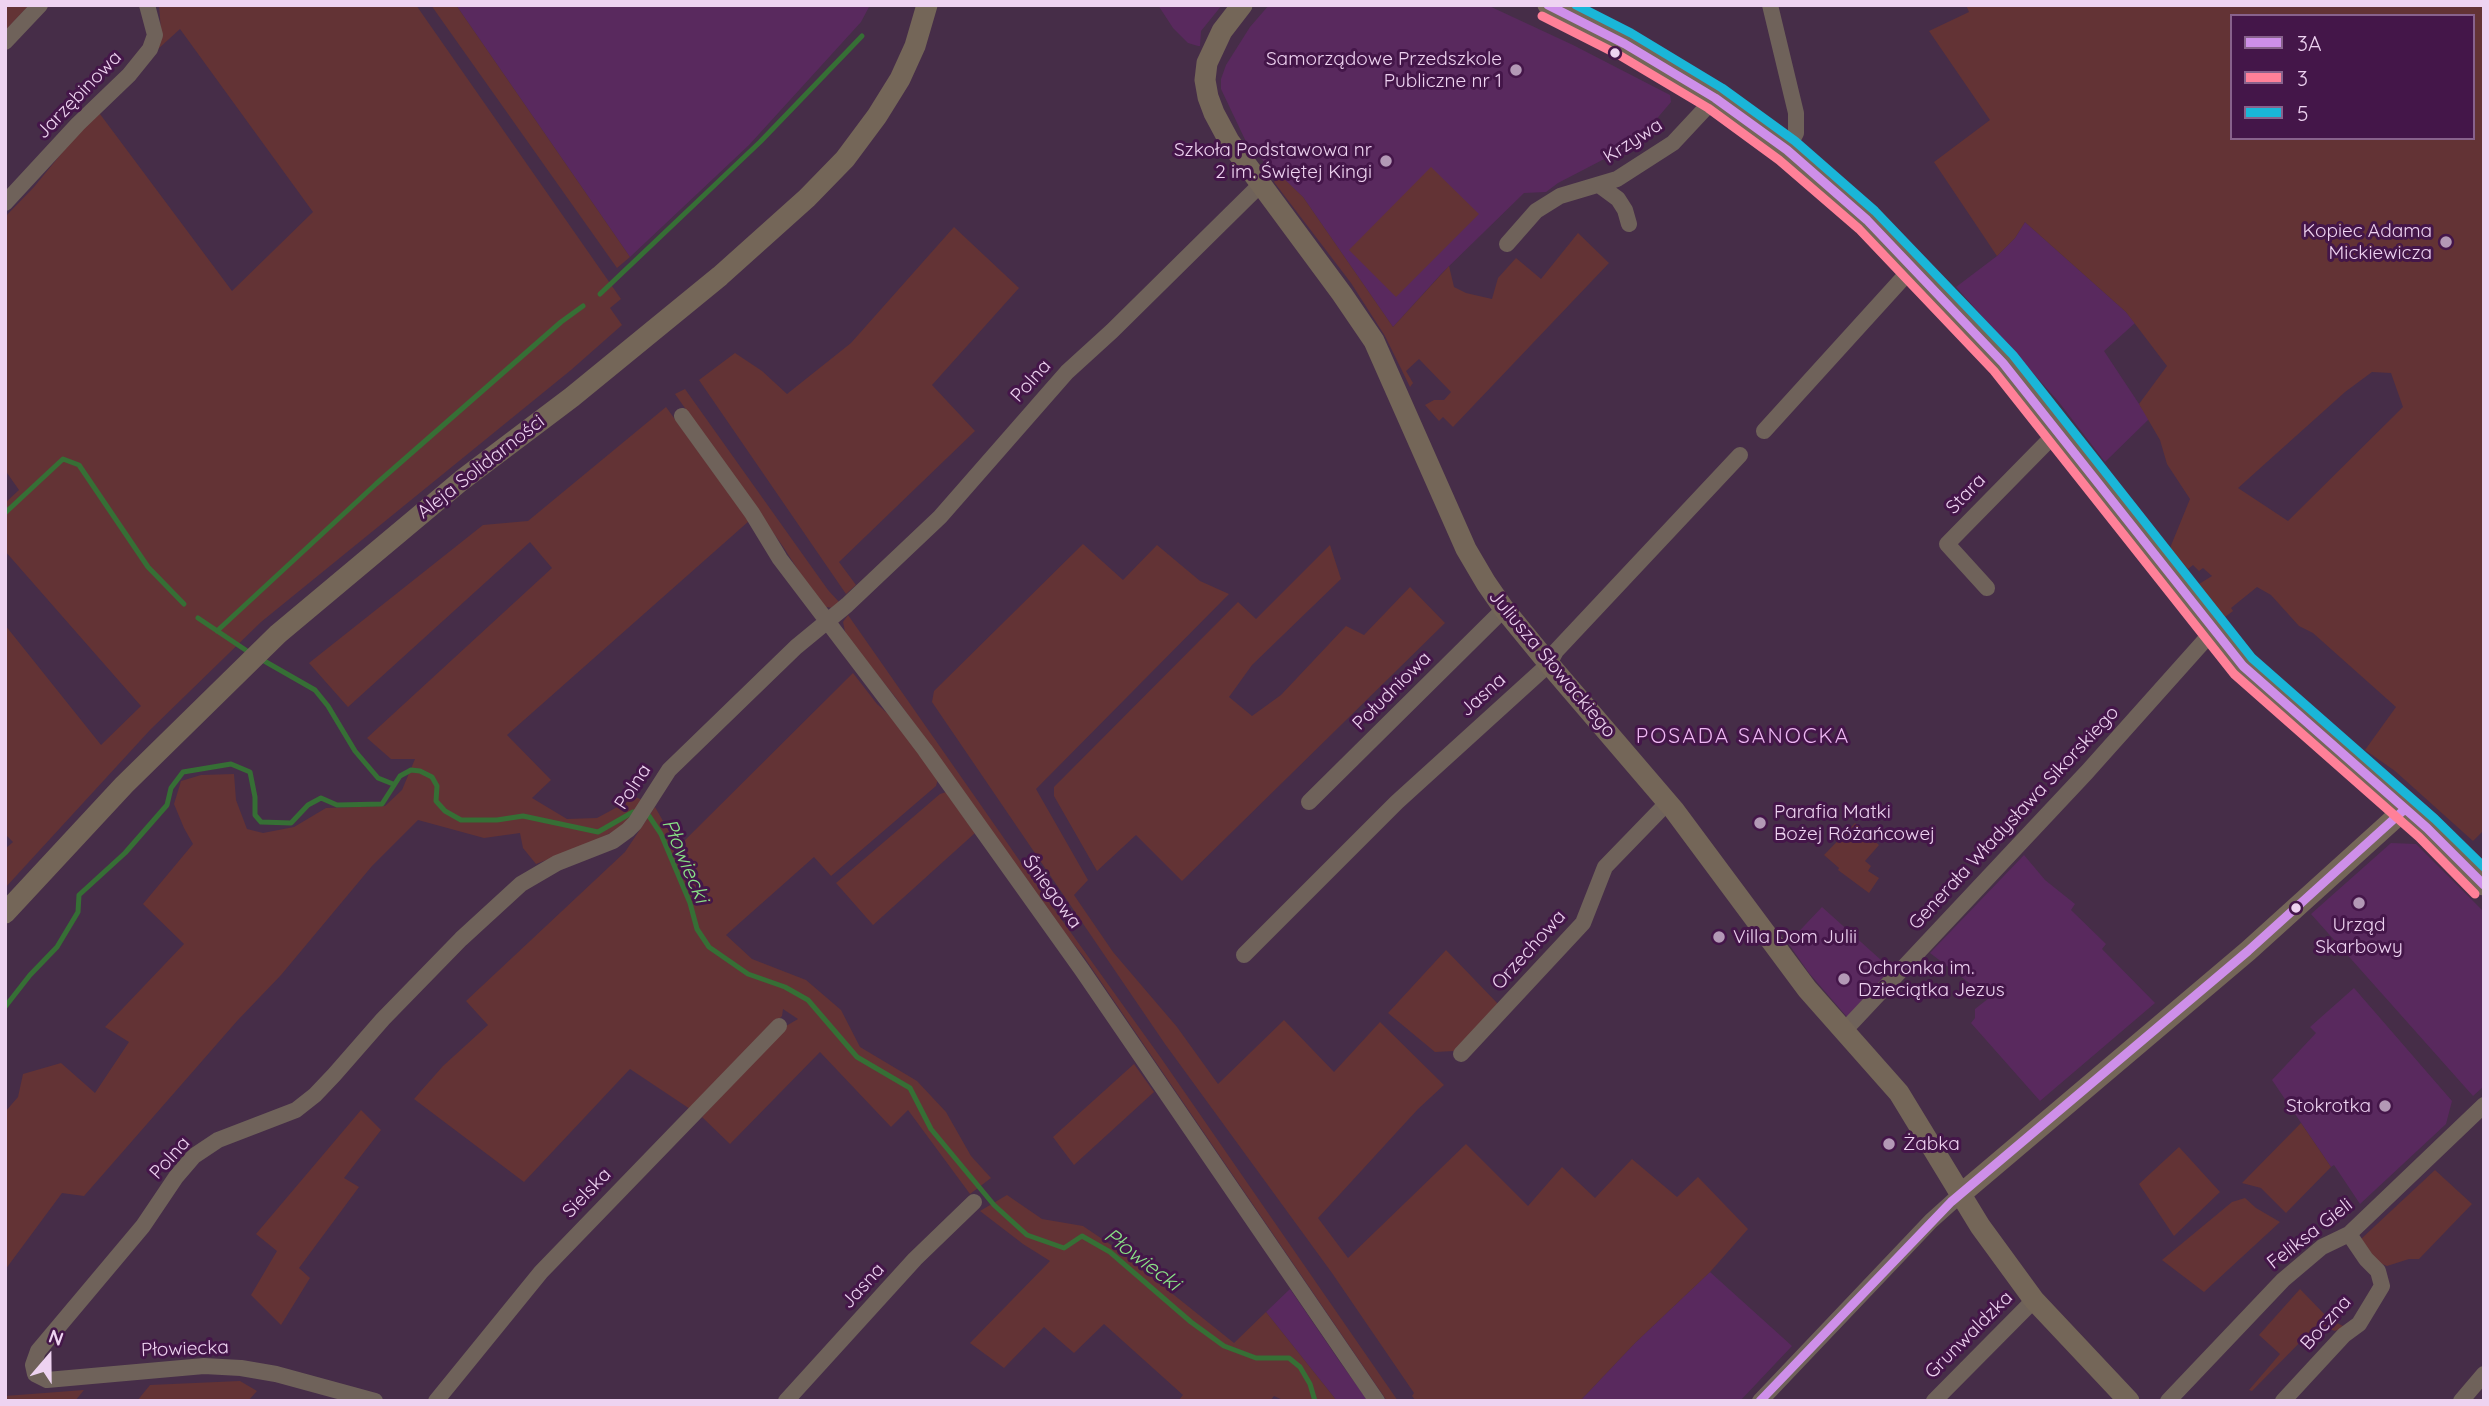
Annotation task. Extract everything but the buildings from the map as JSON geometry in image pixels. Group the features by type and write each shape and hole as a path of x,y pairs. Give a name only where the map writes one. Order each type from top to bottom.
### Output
{"street":[{"path":"5,42 40,5"},
{"name":"Jarzębinowa","path":"5,203 78,124 129,75 150,49 155,35 147,5"},
{"name":"Aleja Solidarności","path":"5,913 124,785 278,634 462,480 572,397 762,241 845,159 877,116 900,79 915,46 927,5"},
{"name":"Juliusza Słowackiego","path":"1242,5 1222,31 1207,63 1205,80 1214,113 1229,141 1374,341 1466,549 1504,609 1668,803 1807,989 1899,1093 1980,1226 2034,1300 2129,1401"},
{"path":"1548,5 1625,44 1715,98 1787,150 1867,220 2003,363 2242,666 2405,809 2484,885"},
{"path":"1770,5 1796,113 1795,139 1787,150"},
{"name":"Krzywa","path":"1507,244 1536,211 1560,196 1617,179 1673,143 1715,98"},
{"name":"Polna","path":"35,1374 33,1365 38,1351 143,1226 176,1177 194,1156 218,1140 296,1110 334,1075 422,978 521,884 557,863 613,841 635,823 669,770 769,672 847,605 940,517 1067,372 1260,185"},
{"name":"Krzywa","path":"1599,185 1618,200 1625,210 1629,224"},
{"path":"1764,431 1913,267"},
{"name":"Śniegowa","path":"682,416 752,513 780,559 925,750 1082,970 1377,1401"},
{"name":"Stara","path":"1987,587 1947,544 2058,431"},
{"name":"Jasna","path":"1244,955 1397,802 1549,664 1556,651 1740,456"},
{"name":"Południowa","path":"1309,802 1504,609"},
{"name":"Generała Władysława Sikorskiego","path":"1843,1032 2213,631"},
{"name":"Orzechowa","path":"1461,1054 1583,923 1605,867 1668,803"},
{"path":"1760,1401 1922,1230 1961,1194 2248,951 2405,809"},
{"name":"Sielska","path":"436,1401 550,1263 779,1026"},
{"name":"Feliksa Gieli","path":"2168,1401 2283,1280 2322,1247 2349,1234 2484,1105"},
{"name":"Jasna","path":"786,1401 915,1259 974,1202"},
{"name":"Boczna","path":"2283,1401 2344,1335 2359,1324 2382,1286 2378,1271 2349,1234"},
{"name":"Grunwaldzka","path":"1934,1401 2034,1300"},
{"name":"Płowiecka","path":"35,1374 47,1380 204,1366 241,1368 276,1374 376,1401"},
{"path":"2461,1401 2484,1374"}],"shaded area":[{"path":"5,5 29,5 5,31"},
{"path":"159,5 416,5 621,299 610,308 622,325 571,370 261,622 150,730 5,888 5,849 13,842 5,834 5,625 101,745 141,706 5,551 5,503 19,490 5,470 5,217 34,187 97,110 232,291 313,212 180,29 158,49 161,31"},
{"path":"431,5 456,5 630,257 617,268"},
{"path":"456,5 870,5 861,22 749,145 630,257"},
{"path":"1158,5 1222,5 1201,31 1198,46 1188,43 1173,28"},
{"name":"Szkoła Podstawowa nr 2 im. Świętej Kingi","path":"1269,5 1487,5 1670,95 1671,102 1637,142 1558,183 1546,192 1524,193 1442,273 1393,327 1303,197 1249,148 1221,89 1226,65 1250,27"},
{"path":"1966,5 2484,5 2484,830 2473,841 2395,771 2365,750 2396,707 2313,633 2299,626 2271,595 2257,587 2231,608 2233,611 2225,617 2199,584 2212,576 2203,568 2199,571 2193,565 2188,569 2170,548 2190,499 2167,464 2160,440 2139,404 2167,366 2126,312 2025,222 2015,238 1997,256 1934,162 1990,120 1929,31 1969,12","holes":["2372,372 2391,373 2403,407 2288,521 2238,488 2345,392"]},
{"path":"1431,167 1479,214 1396,297 1349,250"},
{"path":"1279,174 1303,197 1393,327 1449,266 1454,287 1466,293 1492,299 1498,278 1516,258 1541,279 1578,233 1609,263 1453,427 1443,417 1439,421 1425,405 1434,400 1444,400 1451,392 1419,359 1406,371 1413,383 1410,387 1385,336 1351,283 1274,182"},
{"path":"2025,222 2135,323 2104,351 2149,419 2105,462 2058,401 1956,287 1997,256 2015,238"},
{"path":"954,227 1019,288 932,385 975,431 839,562 856,585 846,594 699,380 735,353 762,371 787,394 851,343"},
{"path":"685,389 839,602 832,608 821,606 784,548 675,394"},
{"path":"666,407 749,521 507,735 551,780 532,798 567,819 597,818 636,797 642,800 626,825 591,843 536,864 523,848 520,833 484,838 418,820 372,866 281,975 237,1021 84,1196 62,1193 5,1270 5,1112 18,1097 23,1074 61,1063 95,1093 129,1042 105,1027 184,944 143,904 193,844 174,804 181,781 201,775 234,774 236,800 247,829 263,833 294,827 326,808 385,806 402,790 415,759 391,759 367,738 552,568 530,542 348,707 309,663 483,525 528,521"},
{"path":"1083,544 1123,580 1157,545 1200,581 1229,594 1036,789 1088,880 1074,895 1113,952 1177,1027 1218,1084 1284,1020 1334,1072 1380,1022 1444,1085 1418,1109 1318,1218 1348,1258 1466,1144 1528,1206 1562,1167 1595,1198 1632,1159 1677,1197 1698,1177 1748,1229 1710,1272 1635,1343 1580,1401 1416,1401 1412,1396 1414,1393 1332,1273 1165,1044 932,702 934,691"},
{"path":"1330,545 1341,579 1252,665 1229,697 1252,716 1281,695 1346,626 1364,635 1410,587 1445,623 1182,881 1136,835 1097,871 1054,796 1054,787 1238,602 1256,619"},
{"path":"848,615 1161,1058 1398,1401 1387,1401 1084,957 1048,912 896,698 846,636 843,622"},
{"path":"853,673 877,704 896,721 938,779 936,786 831,876 814,857 726,935 752,959 806,980 841,1010 860,1047 917,1081 946,1112 971,1156 991,1178 970,1194 908,1110 891,1127 820,1052 730,1144 702,1117 786,1026 798,1019 783,1009 782,1016 690,1109 630,1069 524,1182 414,1099 443,1066 488,1025 466,1001 625,852 655,807 678,847"},
{"path":"946,792 975,833 873,925 836,883 940,794"},
{"path":"1855,823 1879,845 1865,861 1871,866 1868,871 1879,878 1869,893 1838,870 1824,855"},
{"path":"2391,843 2416,844 2484,912 2484,1086 2473,1096 2311,914"},
{"path":"2024,855 2045,880 2075,904 2071,910 2106,944 2102,949 2155,1003 2040,1101 1971,1023 1975,1018 1975,1009 1989,998 1930,953"},
{"path":"1822,907 1891,969 1847,1017 1809,973 1788,943"},
{"path":"1446,950 1499,1005 1454,1051 1435,1052 1388,1013"},
{"path":"2354,988 2452,1101 2446,1124 2360,1204 2334,1165 2331,1167 2272,1080 2316,1033 2310,1027"},
{"path":"1134,1064 1154,1092 1074,1165 1053,1137"},
{"path":"361,1110 381,1130 344,1178 359,1187 299,1268 310,1278 281,1325 251,1295 277,1251 256,1234"},
{"path":"2301,1123 2331,1167 2286,1213 2261,1188 2242,1183"},
{"path":"2179,1147 2220,1192 2174,1236 2139,1184"},
{"path":"2435,1170 2472,1204 2419,1259 2409,1259 2387,1266 2377,1262 2361,1239"},
{"path":"1007,1195 1042,1219 1083,1226 1114,1247 1234,1343 1266,1312 1337,1401 1285,1401 1274,1396 1270,1401 1178,1401 1183,1395 1104,1324 1074,1353 1044,1327 1004,1368 970,1343 1050,1261 980,1211"},
{"path":"2245,1198 2280,1222 2204,1292 2162,1260 2232,1202"},
{"path":"1710,1272 1792,1346 1740,1401 1580,1401 1635,1343"},
{"path":"1290,1289 1368,1401 1337,1401 1266,1312"},
{"path":"2300,1289 2329,1319 2345,1327 2335,1331 2317,1325 2252,1391 2249,1390 2280,1354 2259,1335"},
{"path":"240,1381 257,1391 248,1401 137,1401 150,1385"},
{"path":"84,1390 75,1401 5,1401 5,1396"}],"waterway":[{"path":"600,294 760,142 862,36"},
{"path":"217,631 376,484 561,322 583,306"},
{"path":"5,513 63,459 79,465 148,567 184,604"},
{"path":"198,618 250,653"},
{"path":"259,658 315,690 355,751 378,778 393,784"},
{"name":"Płowiecki","path":"5,1007 57,947 78,912 79,895 125,853 167,805 171,788 183,772 231,764 250,772 255,815 261,822 291,823 308,805 321,798 337,805 382,804 400,776 411,770 432,777 437,786 436,801 445,811 461,820 497,820 523,816 598,832 633,812 649,816 661,834 690,903 697,929 709,947 748,974 785,987 808,1000 857,1057 910,1088 931,1129 994,1205 1027,1235 1064,1248 1082,1236 1110,1252 1191,1322 1224,1346 1256,1358 1289,1358 1300,1367 1310,1384 1315,1401"}],"transit line":[{"name":"3A","path":"1548,5 1625,44 1715,98 1787,150 1867,220 2003,363 2243,666 2427,828 2484,885"},
{"name":"5","path":"1576,5 1631,33 1722,88 1795,141 1875,211 2013,355 2252,658 2435,819 2484,867"},
{"name":"3","path":"1542,16 1619,55 1708,108 1779,160 1859,229 1994,371 2234,674 2419,837 2475,894"},
{"name":"3A","path":"1760,1401 1951,1202 2248,951 2405,809"}],"place":[{"name":"Samorządowe Przedszkole Publiczne nr 1","path":"1516,70"},
{"name":"Szkoła Podstawowa nr 2 im. Świętej Kingi","path":"1386,161"},
{"name":"Kopiec Adama Mickiewicza","path":"2446,242"},
{"name":"Parafia Matki Bożej Różańcowej","path":"1760,823"},
{"name":"Urząd Skarbowy","path":"2359,903"},
{"name":"Villa Dom Julii","path":"1719,937"},
{"name":"Ochronka im. Dzieciątka Jezus","path":"1844,979"},
{"name":"Stokrotka","path":"2385,1106"},
{"name":"Żabka","path":"1889,1144"}],"district":[{"name":"POSADA SANOCKA","path":"1743,737"}]}
